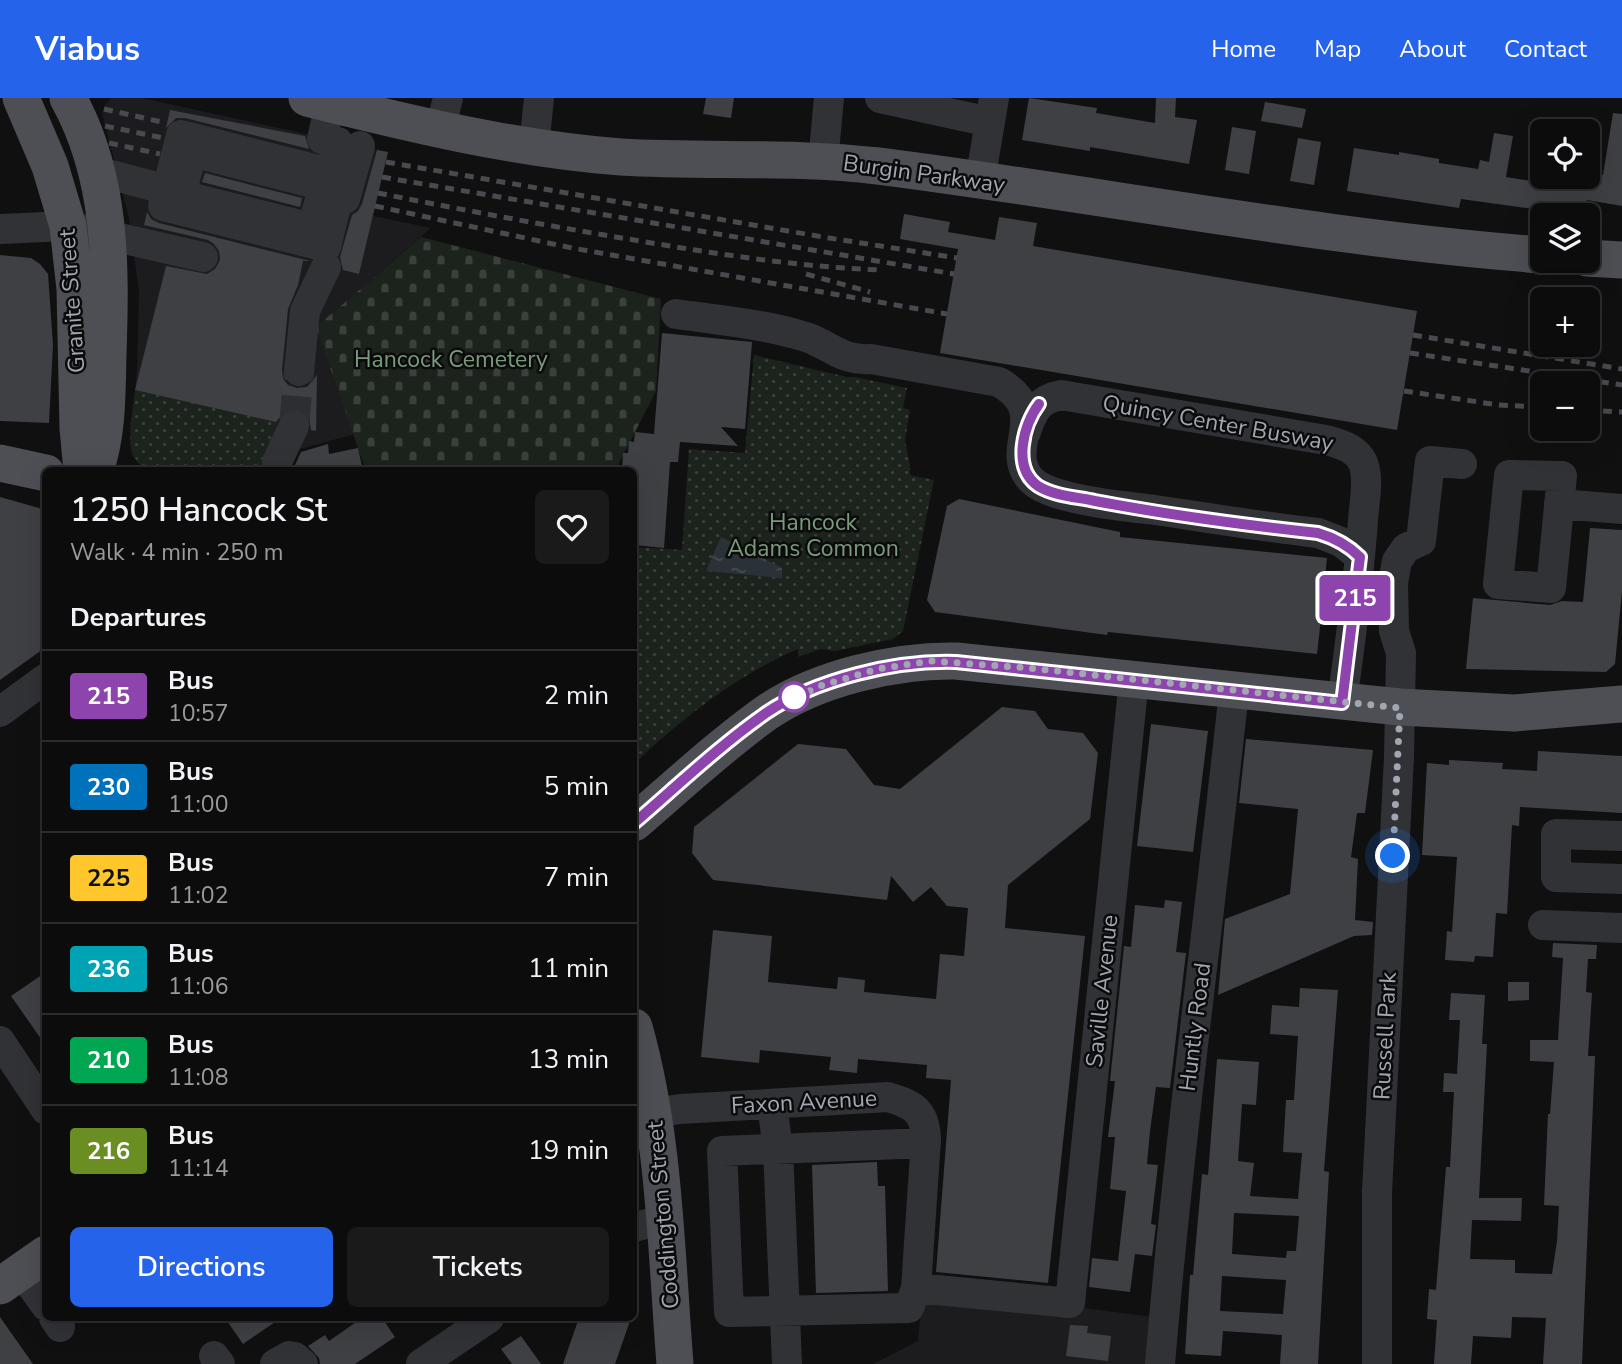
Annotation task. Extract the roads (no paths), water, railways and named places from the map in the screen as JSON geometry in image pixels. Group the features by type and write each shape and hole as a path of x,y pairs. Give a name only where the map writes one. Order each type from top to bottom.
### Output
{"main road":[{"name":"Granite Street","path":"21,98 50,166 68,226 75,289 78,428 82,467"},
{"name":"Granite Street","path":"79,108 104,200 110,278 107,407 96,467"},
{"name":"Burgin Parkway","path":"339,121 444,114 534,147 644,158 868,165 1359,237 1530,254"},
{"path":"1600,259 1622,261"},
{"path":"0,463 42,472"},
{"path":"637,821 767,713 813,689 878,669 931,661 1400,708 1514,713 1622,704"},
{"name":"Coddington Street","path":"637,1040 654,1113 648,1223 676,1364"}],"street":[{"path":"534,147 539,98"},
{"path":"822,162 829,98"},
{"path":"880,98 992,110 980,181"},
{"path":"319,179 312,228 181,195 192,152 328,187 316,234 175,198 188,146 334,183 319,240 170,202 185,140 340,179 323,244 165,204 182,136 343,177 326,247 163,206 181,135 319,179 330,173 339,121"},
{"path":"299,371 305,311 326,267 336,232 339,121"},
{"path":"96,171 336,232"},
{"path":"0,229 68,226 203,257"},
{"path":"676,314 760,326 807,338 854,360 872,359 999,382 1011,389 1021,401 1026,432 1023,463 1027,476 1039,486 1052,492 1146,509 1318,533 1341,542 1360,557"},
{"name":"Quincy Center Busway","path":"1026,432 1031,415 1039,404 1049,397 1061,395 1326,440 1344,445 1356,453 1364,465 1366,480 1360,557 1342,703"},
{"path":"278,467 277,462 294,426"},
{"name":"Russell Park","path":"1377,1364 1377,1192 1400,708 1401,653 1394,631 1393,583 1397,561 1406,548 1421,541 1430,461 1462,464"},
{"path":"1559,504 1622,509"},
{"name":"Saville Avenue","path":"912,1298 1070,1303 1134,680"},
{"path":"0,712 42,681"},
{"name":"Huntly Road","path":"1160,1364 1188,1074 1234,691"},
{"path":"1622,836 1556,834 1556,877 1622,879"},
{"path":"1543,925 1622,928"},
{"path":"0,1041 42,1104"},
{"name":"Faxon Avenue","path":"654,1113 680,1109 888,1097 918,1110 925,1123 926,1143 912,1298"},
{"path":"772,1104 778,1149 787,1364"},
{"path":"912,1298 784,1311 729,1312 722,1151 926,1143"},
{"path":"22,1270 42,1300"},
{"path":"434,1360 485,1321"},
{"path":"275,1364 289,1356 295,1357 303,1364"}],"water":[{"path":"721,537 782,568 782,578 706,571"}],"tunnel":[{"path":"294,426 299,371"}],"railway":[{"path":"104,109 166,123"},
{"path":"105,126 163,138"},
{"path":"109,143 160,154"},
{"path":"386,162 957,258"},
{"path":"382,177 954,274"},
{"path":"378,193 696,250 789,263 882,270"},
{"path":"375,206 572,248 947,314"},
{"path":"806,274 870,292"},
{"path":"1413,335 1622,369"},
{"path":"1410,353 1622,385"},
{"path":"1404,391 1499,405 1530,406"},
{"path":"1600,411 1622,412"}],"park label":[{"name":"Hancock Cemetery","path":"451,359"},
{"name":"Hancock Adams Common","path":"813,535"}]}
